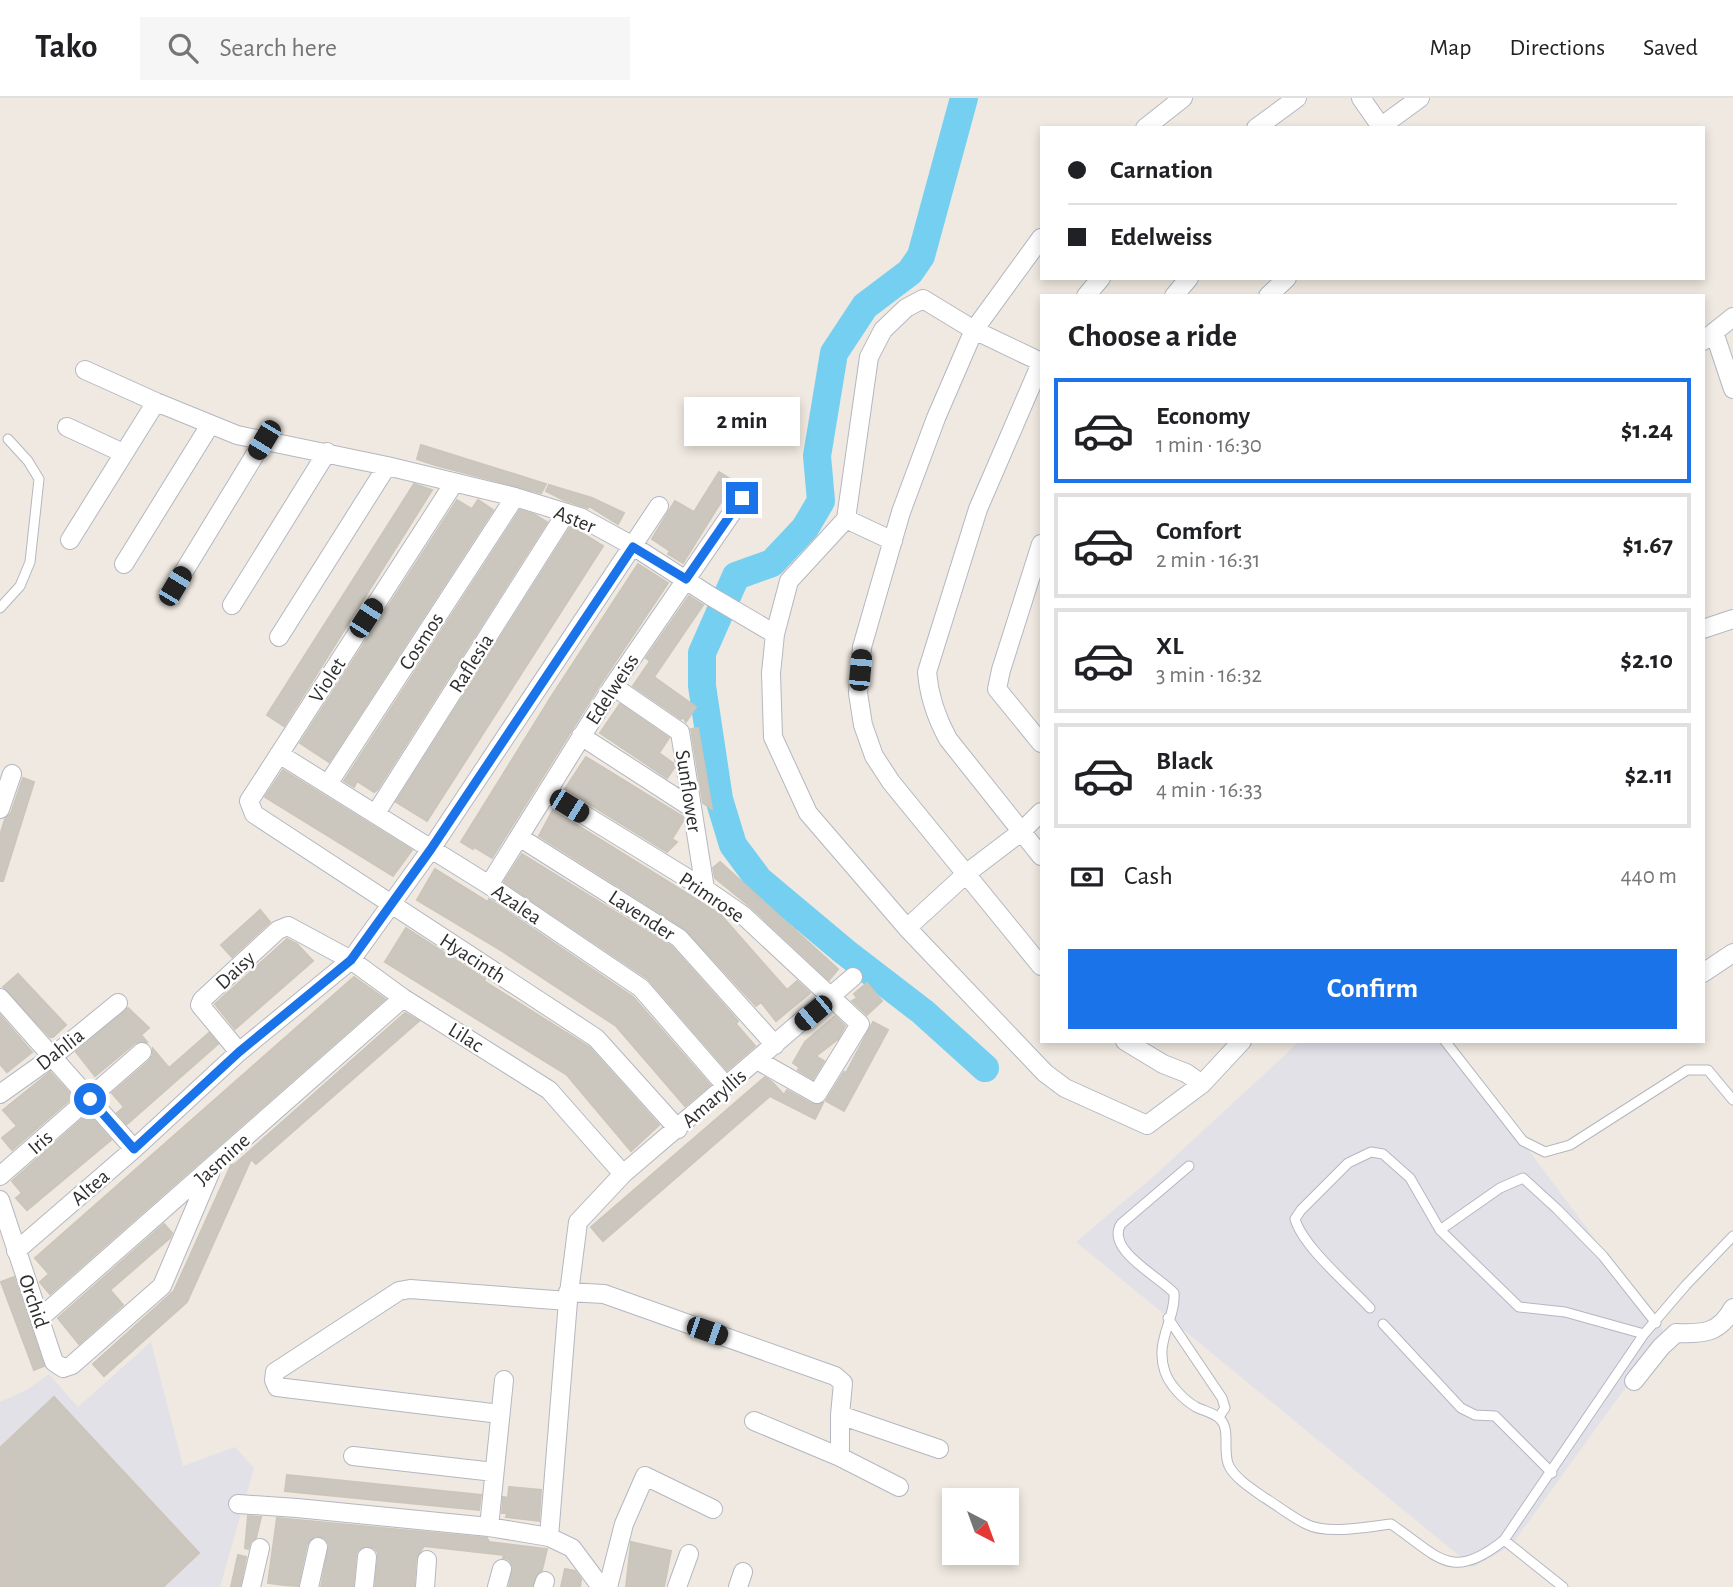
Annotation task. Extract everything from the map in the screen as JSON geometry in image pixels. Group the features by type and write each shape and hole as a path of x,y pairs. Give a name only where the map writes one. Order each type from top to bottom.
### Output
{"street":[{"path":"1148,126 1183,98"},
{"path":"1259,126 1297,98"},
{"path":"1361,98 1380,126"},
{"path":"1382,126 1420,98"},
{"path":"1040,239 974,330 936,418 893,541 862,647 858,693 863,725 874,756 891,782 1040,965"},
{"path":"1088,294 1099,280"},
{"path":"1176,294 1187,280"},
{"path":"1270,294 1285,280"},
{"path":"1040,362 974,330 923,299 906,308 883,330 869,358 846,519 789,581 775,634 771,673 773,737 808,813 906,928 1045,1073 1065,1088 1147,1125 1202,1083 1240,1043"},
{"path":"1733,317 1709,336 1733,389"},
{"path":"1040,364 978,509 927,672 937,719 948,739 1040,855"},
{"name":"Aster","path":"85,370 210,425 264,440 327,452 515,497 580,517 775,634"},
{"path":"70,540 156,402"},
{"path":"124,564 210,425"},
{"path":"67,427 123,453"},
{"path":"175,586 264,440"},
{"path":"232,604 327,452"},
{"path":"279,637 387,466"},
{"name":"Violet","path":"250,808 249,801 454,482"},
{"name":"Cosmos","path":"328,784 515,497"},
{"name":"Edelweiss","path":"489,885 613,686 742,498"},
{"name":"Altea","path":"16,1251 134,1149 239,1052 351,960 431,849 659,506"},
{"name":"Raflesia","path":"376,813 566,513"},
{"path":"846,519 893,541"},
{"path":"1040,547 997,689 1040,742"},
{"path":"1705,628 1733,619"},
{"name":"Sunflower","path":"613,686 680,732 705,889"},
{"path":"581,736 692,808"},
{"name":"Azalea","path":"279,754 489,885 641,988 726,1086"},
{"path":"0,809 12,774"},
{"name":"Primrose","path":"547,792 744,916 860,1024 817,1094 757,1060"},
{"name":"Hyacinth","path":"250,808 254,814 390,905 596,1038 678,1129"},
{"path":"906,928 967,873 1040,814"},
{"name":"Lavender","path":"519,837 680,938 775,1045"},
{"name":"Lilac","path":"288,926 351,960 403,998 549,1090 623,1174"},
{"name":"Daisy","path":"239,1052 200,1005 202,1000 278,930 288,926"},
{"path":"1705,972 1733,953"},
{"name":"Amaryllis","path":"568,1296 578,1222 623,1174 853,977"},
{"path":"0,998 134,1149"},
{"name":"Jasmine","path":"40,1318 403,998"},
{"name":"Dahlia","path":"0,1094 52,1058 118,1003"},
{"path":"1128,1043 1202,1083"},
{"name":"Iris","path":"0,1176 142,1052"},
{"name":"Orchid","path":"0,1200 54,1362 63,1368 72,1365 162,1286 213,1167"},
{"path":"500,1414 277,1387 275,1372 400,1291 410,1289 568,1296 604,1294 835,1376 843,1383 840,1457"},
{"path":"549,1537 568,1296"},
{"path":"1634,1381 1661,1346 1676,1333 1697,1334 1718,1328 1733,1308"},
{"path":"489,1527 504,1380"},
{"path":"840,1415 939,1449"},
{"path":"754,1421 840,1457 899,1487"},
{"path":"353,1456 494,1472"},
{"path":"608,1587 624,1524 645,1476 713,1509"},
{"path":"237,1504 297,1507 489,1527 549,1537 572,1548 601,1587"},
{"path":"309,1587 318,1547"},
{"path":"251,1587 260,1548"},
{"path":"677,1587 689,1555"},
{"path":"364,1587 368,1557"},
{"path":"425,1587 427,1560"},
{"path":"497,1587 502,1569"}],"lane":[{"path":"0,608 20,586 30,562 39,479 28,461 8,439"},
{"path":"1447,1043 1523,1141 1545,1152 1570,1145 1687,1070 1708,1070 1733,1100"},
{"path":"1370,1308 1335,1274 1298,1227 1295,1219 1348,1163 1371,1152 1383,1154 1410,1178 1440,1230 1519,1307 1565,1312 1644,1335"},
{"path":"1189,1166 1117,1230 1117,1237 1132,1258 1174,1293 1161,1355 1165,1373 1183,1398 1219,1417 1224,1423 1225,1450 1229,1466 1248,1486 1308,1525 1343,1529 1391,1524 1448,1563 1464,1563 1490,1551 1503,1540 1644,1335 1657,1323 1686,1285 1733,1236"},
{"path":"1440,1230 1500,1188 1523,1178 1558,1209 1603,1256 1657,1323"},
{"path":"1168,1318 1222,1398 1225,1408 1219,1417"},
{"path":"1383,1324 1461,1408 1475,1415 1495,1416 1552,1472"},
{"path":"1503,1540 1563,1587"}],"shaded area":[{"path":"1298,1043 1445,1043 1480,1085 1665,1333 1511,1546 1473,1567 1076,1242 1154,1176"},
{"path":"151,1342 183,1466 235,1447 254,1468 220,1587 0,1587 0,1402 28,1389 49,1374 78,1407"}],"building":[{"path":"421,445 546,484 541,493 435,465 417,459"},
{"path":"719,472 734,481 683,563 652,539 675,501 694,512"},
{"path":"414,484 432,490 284,726 267,715"},
{"path":"549,485 592,498 624,513 618,524 589,506 588,508 564,500 546,491"},
{"path":"457,500 472,509 478,500 493,510 329,762 300,743"},
{"path":"520,510 547,522 377,790 374,792 357,781 354,787 344,781"},
{"path":"571,526 603,546 427,821 396,802"},
{"path":"638,564 668,583 603,680 492,858 461,842 551,697"},
{"path":"689,596 703,605 654,677 696,707 686,722 683,717 681,719 633,686 650,661 646,658"},
{"path":"620,704 669,738 659,753 673,763 674,768 667,778 600,733"},
{"path":"698,728 712,809 703,803 691,729"},
{"path":"586,757 682,816 683,821 672,839 677,842 667,852 565,789"},
{"path":"283,770 412,850 393,876 265,797"},
{"path":"23,778 34,782 3,881 0,881 0,835"},
{"path":"553,810 720,914 787,990 797,981 810,993 776,1021 761,1002 756,1006 685,929 539,836"},
{"path":"522,854 672,947 738,1021 736,1024 755,1046 727,1070 648,979 504,882"},
{"path":"720,862 838,969 829,980 752,908 715,878 713,868"},
{"path":"435,869 488,902 489,899 633,997 710,1085 685,1106 616,1026 502,951 417,900"},
{"path":"260,910 270,922 232,957 221,945"},
{"path":"406,928 589,1047 659,1125 631,1151 567,1075 385,962"},
{"path":"287,939 297,944 313,961 235,1029 215,1004"},
{"path":"18,974 66,1025 53,1037 50,1037 3,987"},
{"path":"354,977 385,999 50,1294 40,1282 49,1274 35,1258"},
{"path":"867,983 882,1001 867,1015 852,1001 857,998 854,994"},
{"path":"128,1008 149,1028 141,1035 147,1042 135,1043 95,1076 76,1052"},
{"path":"405,1013 419,1021 256,1164 251,1159 187,1302 104,1376 93,1364 174,1291 231,1165"},
{"path":"0,1015 32,1052 7,1072 0,1064"},
{"path":"835,1016 845,1026 838,1039 816,1056 824,1061 813,1079 798,1070 799,1067 793,1063 805,1042"},
{"path":"873,1022 888,1030 844,1111 826,1101 844,1072 846,1073"},
{"path":"209,1033 218,1044 127,1124 117,1113 124,1107 112,1093 149,1061 153,1049 169,1068"},
{"path":"50,1072 73,1097 12,1150 2,1138 17,1126 3,1110"},
{"path":"765,1077 784,1095 787,1090 812,1104 823,1103 815,1119 770,1096 603,1241 591,1227"},
{"path":"88,1114 111,1140 27,1210 16,1198 22,1193 12,1181"},
{"path":"164,1224 172,1233 170,1238 110,1290 123,1305 79,1344 58,1318"},
{"path":"14,1277 44,1366 34,1370 1,1282"},
{"path":"54,1397 199,1553 163,1587 0,1587 0,1448"},
{"path":"287,1475 481,1495 479,1510 285,1491"},
{"path":"509,1487 541,1490 539,1521 506,1517 507,1513 502,1513 503,1497 508,1498"},
{"path":"248,1516 261,1517 256,1538 251,1541 248,1549 245,1548"},
{"path":"277,1518 487,1538 489,1542 547,1549 542,1570 535,1577 532,1587 509,1587 513,1567 509,1559 503,1558 504,1555 424,1546 416,1558 414,1587 375,1587 378,1553 367,1546 358,1550 356,1555 353,1587 321,1587 329,1544 325,1538 315,1536 307,1544 298,1586 284,1585 268,1583"},
{"path":"631,1542 671,1551 664,1587 626,1587"},
{"path":"238,1555 246,1557 240,1587 231,1587"},
{"path":"565,1569 575,1571 581,1579 580,1587 561,1587"}],"waterway":[{"path":"964,98 921,256 910,272 865,306 834,353 817,456 821,501 805,528 772,563 736,576 702,653 702,686 719,799 733,845 759,880 845,952 923,1012 985,1068"}],"route":[{"path":"90,1099 134,1149 239,1052 351,960 431,849 633,547 686,579 742,498"}]}
